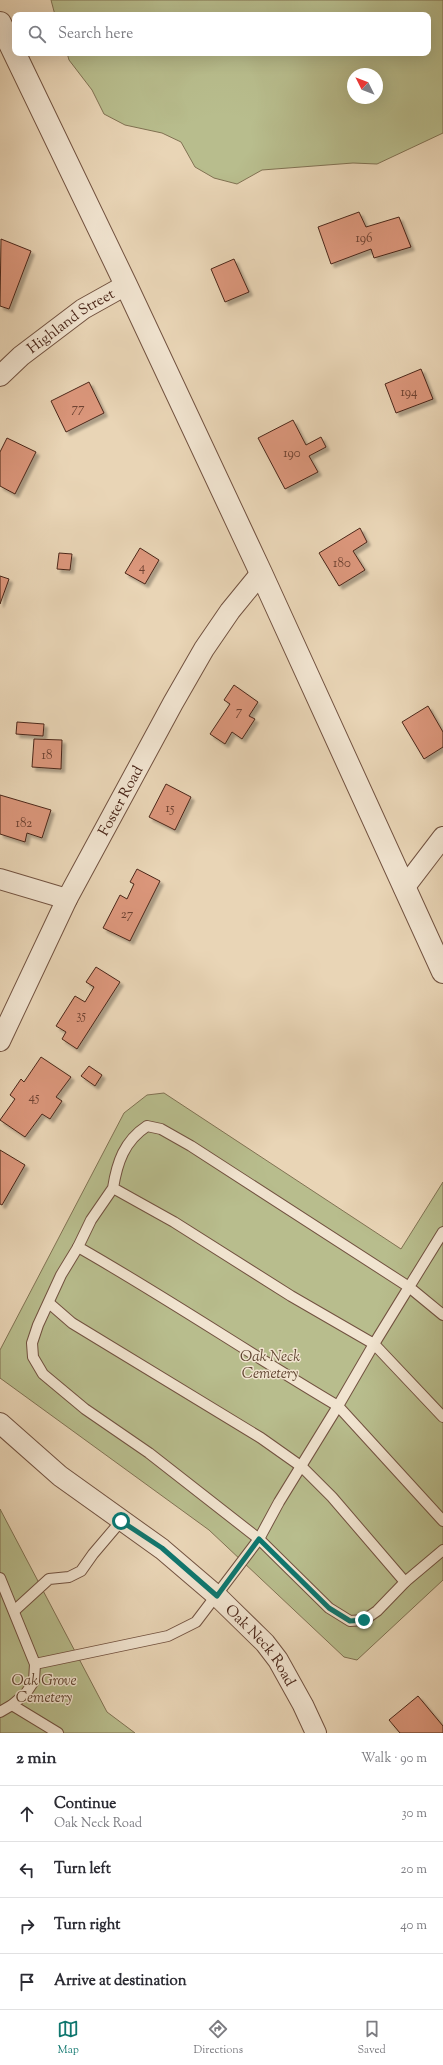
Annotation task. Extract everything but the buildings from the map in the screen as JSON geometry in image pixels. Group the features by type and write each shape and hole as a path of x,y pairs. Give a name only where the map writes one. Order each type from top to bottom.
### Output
{"street":[{"path":"0,23 12,48"},
{"path":"16,56 126,285 261,573 443,972"},
{"name":"Highland Street","path":"0,376 21,356 83,309 126,285"},
{"name":"Foster Road","path":"0,1041 67,899 173,703 204,649 230,611 261,573"},
{"path":"404,888 443,837"},
{"path":"0,879 67,899"},
{"name":"Oak Neck Road","path":"0,1423 60,1476 121,1521 162,1548 217,1596 264,1643 278,1660 303,1705 316,1733"}],"lane":[{"path":"443,1315 410,1287 191,1146 161,1129 147,1126 136,1133 130,1140 117,1164 113,1188 90,1220 78,1246 61,1275 49,1304 38,1325 32,1343 33,1357 43,1374 85,1409 149,1453 259,1539 329,1608 350,1621 364,1620 377,1611 405,1582 443,1550"},
{"path":"113,1188 174,1222 291,1296 374,1344 443,1417"},
{"path":"35,1664 168,1636 196,1622 259,1539 279,1502 302,1467 374,1344 443,1232"},
{"path":"78,1246 130,1276 259,1359 338,1406 443,1521"},
{"path":"49,1304 72,1323 261,1438 302,1467 332,1498 405,1582"},
{"path":"14,1611 49,1579 69,1577 81,1571 93,1554 121,1521"},
{"path":"0,1578 35,1664 34,1682 26,1693 12,1705 0,1712"},
{"path":"12,1705 58,1733"}],"green space":[{"path":"51,0 443,0 443,133 377,164 353,163 262,170 237,184 214,178 195,167 181,142 162,133 125,125 104,114 92,90 69,60 68,56 431,56 431,12 54,12"},
{"name":"Oak Neck Cemetery","path":"164,1093 401,1249 443,1182 443,1580 357,1660 344,1657 209,1530 0,1378 0,1350 124,1113 147,1095"},
{"name":"Oak Grove Cemetery","path":"0,1509 107,1712 135,1733 0,1733"}],"route":[{"path":"121,1521 162,1548 217,1596 259,1539 329,1608 350,1621 364,1620"}]}
